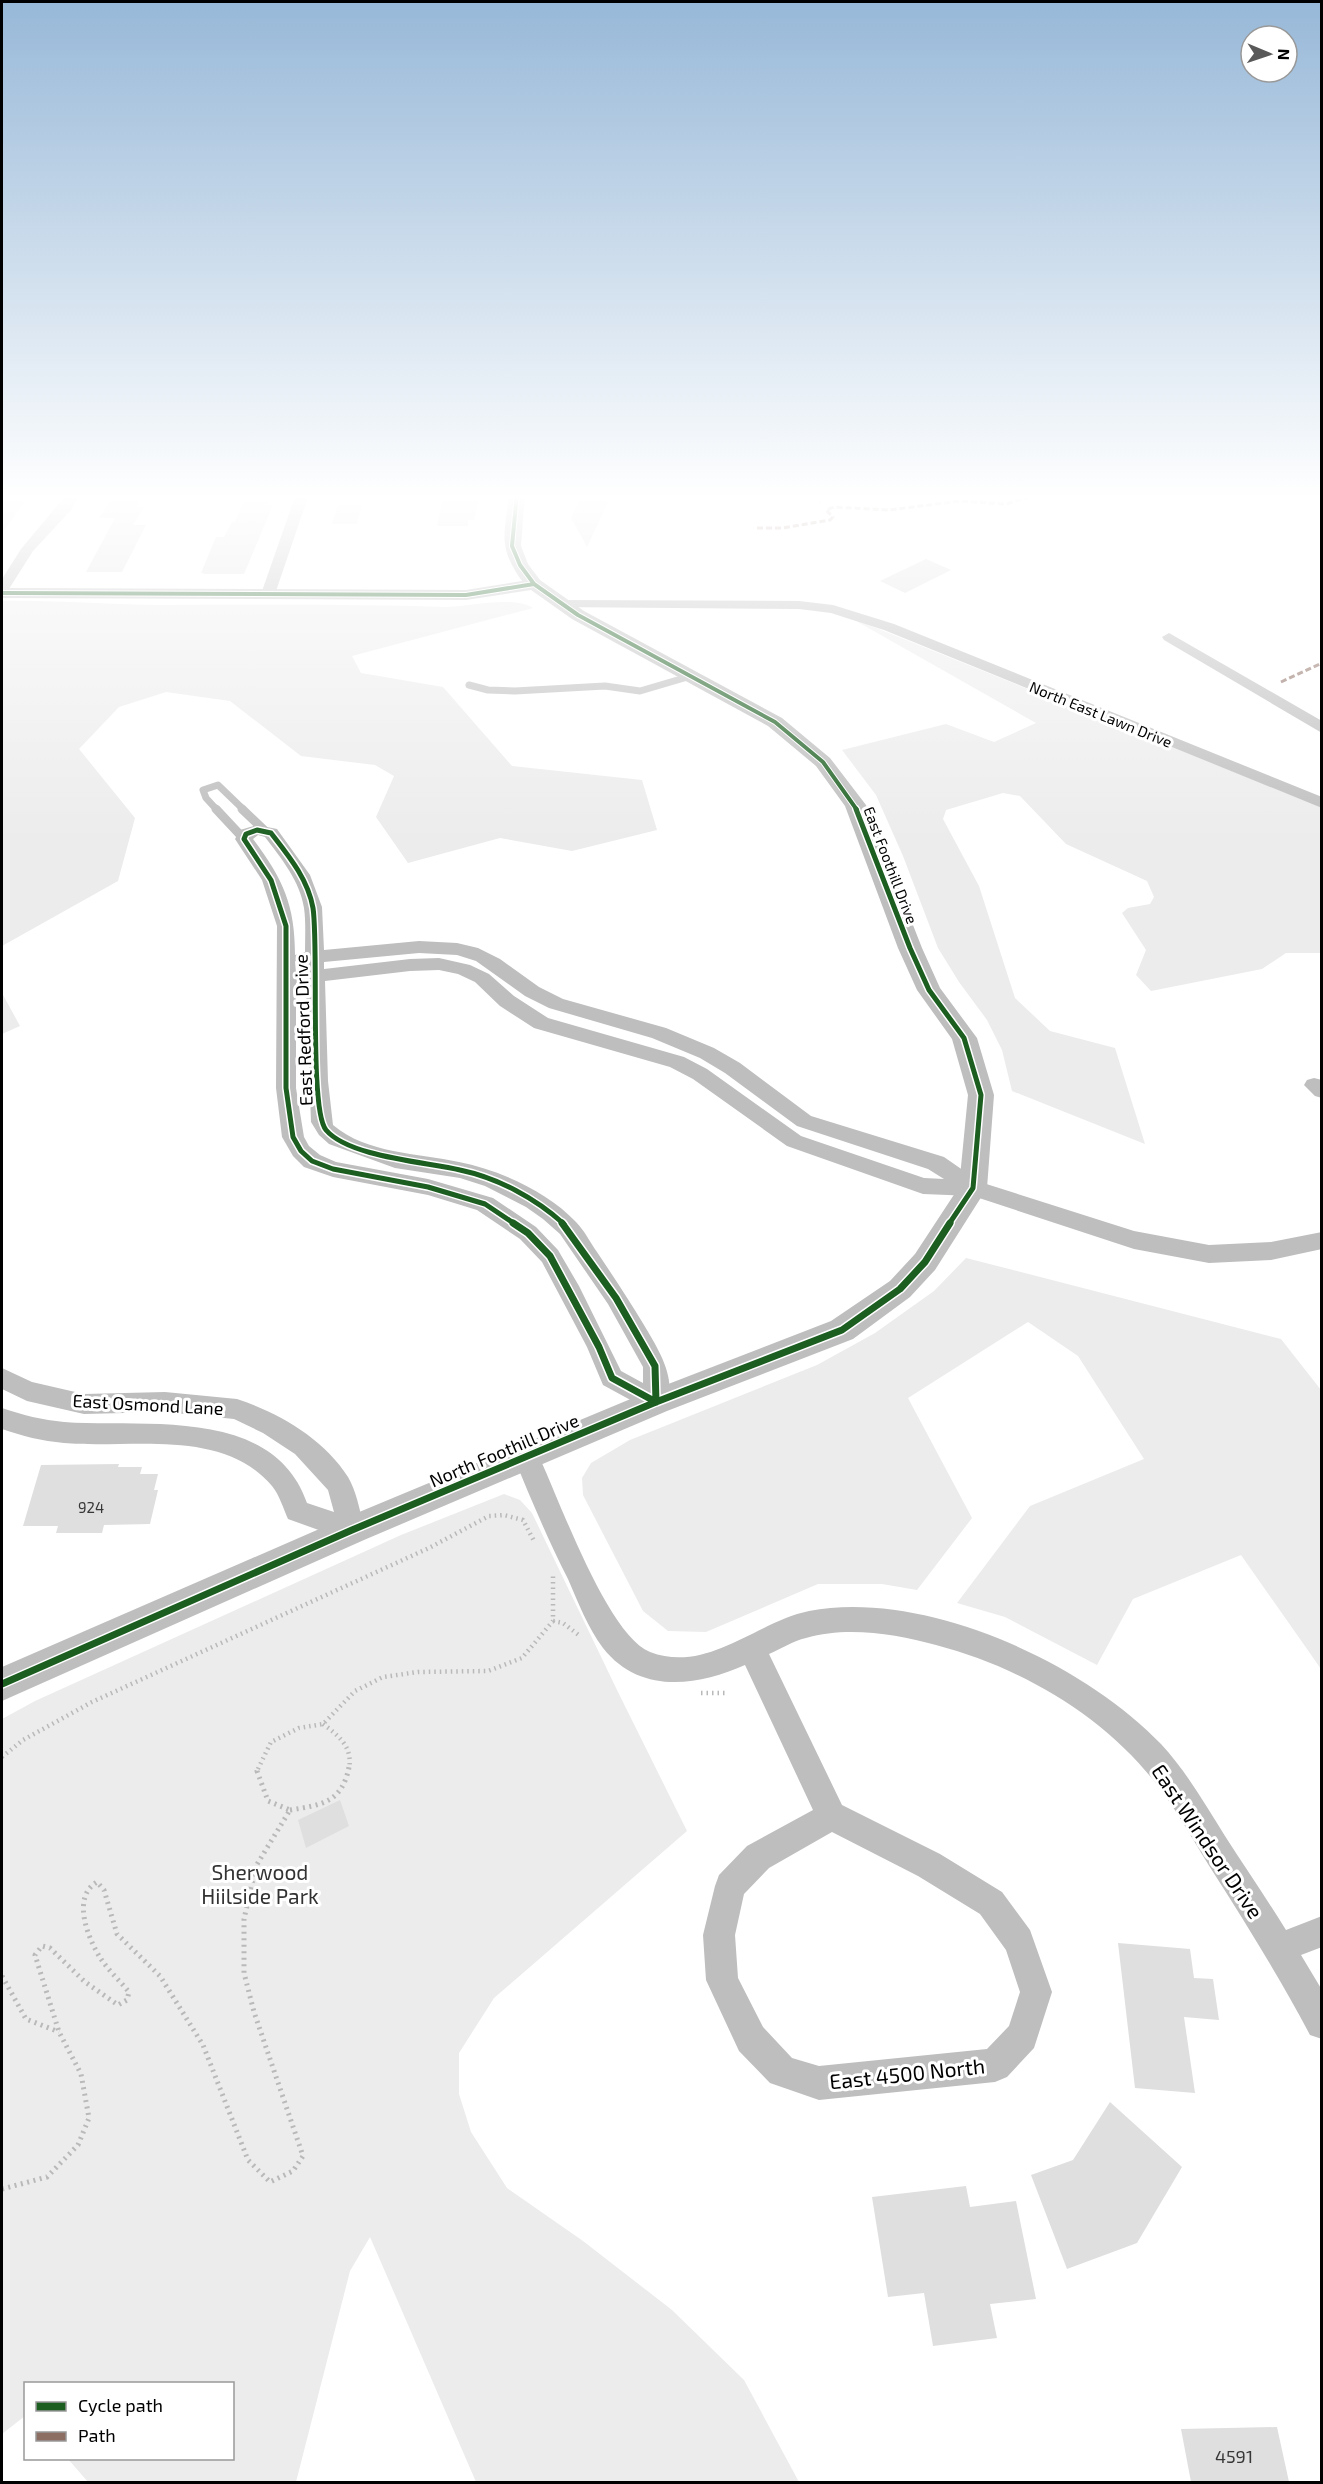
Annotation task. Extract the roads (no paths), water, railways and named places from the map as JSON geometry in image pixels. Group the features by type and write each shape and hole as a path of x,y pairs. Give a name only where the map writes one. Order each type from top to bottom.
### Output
{"street":[{"name":"East Foothill Drive","path":"571,610 775,722 823,762 855,805 910,948 929,990 964,1038 981,1095 973,1188"},
{"name":"North East Lawn Drive","path":"835,610 889,627 1322,803"},
{"path":"1169,637 1262,690 1322,728"},
{"path":"1262,690 1281,682"},
{"path":"244,839 251,832 264,830"},
{"name":"East Redford Drive","path":"244,839 267,869 282,901 286,926 287,970 286,1088 293,1137 301,1151 312,1161 333,1170 428,1187 470,1198 485,1204 528,1233 550,1256 595,1337 612,1378 656,1401 655,1366 610,1289 568,1228 551,1213 534,1201 493,1180 459,1170 387,1157 345,1143 326,1130 321,1122 318,1081 313,907 301,874 271,833 264,830"},
{"path":"287,970 316,966 410,964 439,964 463,969 482,978 507,1001 541,1023 677,1062 700,1074 794,1141 923,1186 973,1188 1134,1240 1209,1254 1271,1251 1322,1240"},
{"name":"North Foothill Drive","path":"2,1683 352,1530 527,1458 656,1401 842,1330 877,1308 900,1289 925,1262 973,1188"},
{"name":"East Osmond Lane","path":"2,1378 27,1391 84,1404 165,1402 237,1409 272,1425 304,1446 339,1485 352,1530"},
{"name":"East Osmond Lane","path":"2,1418 45,1430 73,1433 137,1431 192,1435 226,1444 254,1456 284,1482 297,1511 352,1530"},
{"path":"265,1465 294,1440"},
{"name":"East Windsor Drive","path":"527,1458 556,1531 607,1631 624,1651 647,1665 667,1670 688,1671 707,1666 805,1625 851,1619 891,1622 932,1630 999,1651 1045,1673 1095,1706 1136,1741 1170,1779 1281,1948 1322,2023"},
{"path":"751,1647 831,1816"},
{"name":"East 4500 North","path":"831,1816 929,1864 991,1903 1019,1941 1036,1992 1022,2036 995,2064 819,2083 782,2071 751,2039 722,1980 719,1935 730,1886 758,1857 831,1816"},
{"path":"1281,1948 1322,1931"}],"lane":[{"path":"469,685 488,690 515,691 605,686 640,691 691,676"},
{"path":"244,839 206,798 203,790 218,785 264,830"}],"park label":[{"name":"Sherwood Hiilside Park","path":"260,1883"}]}
